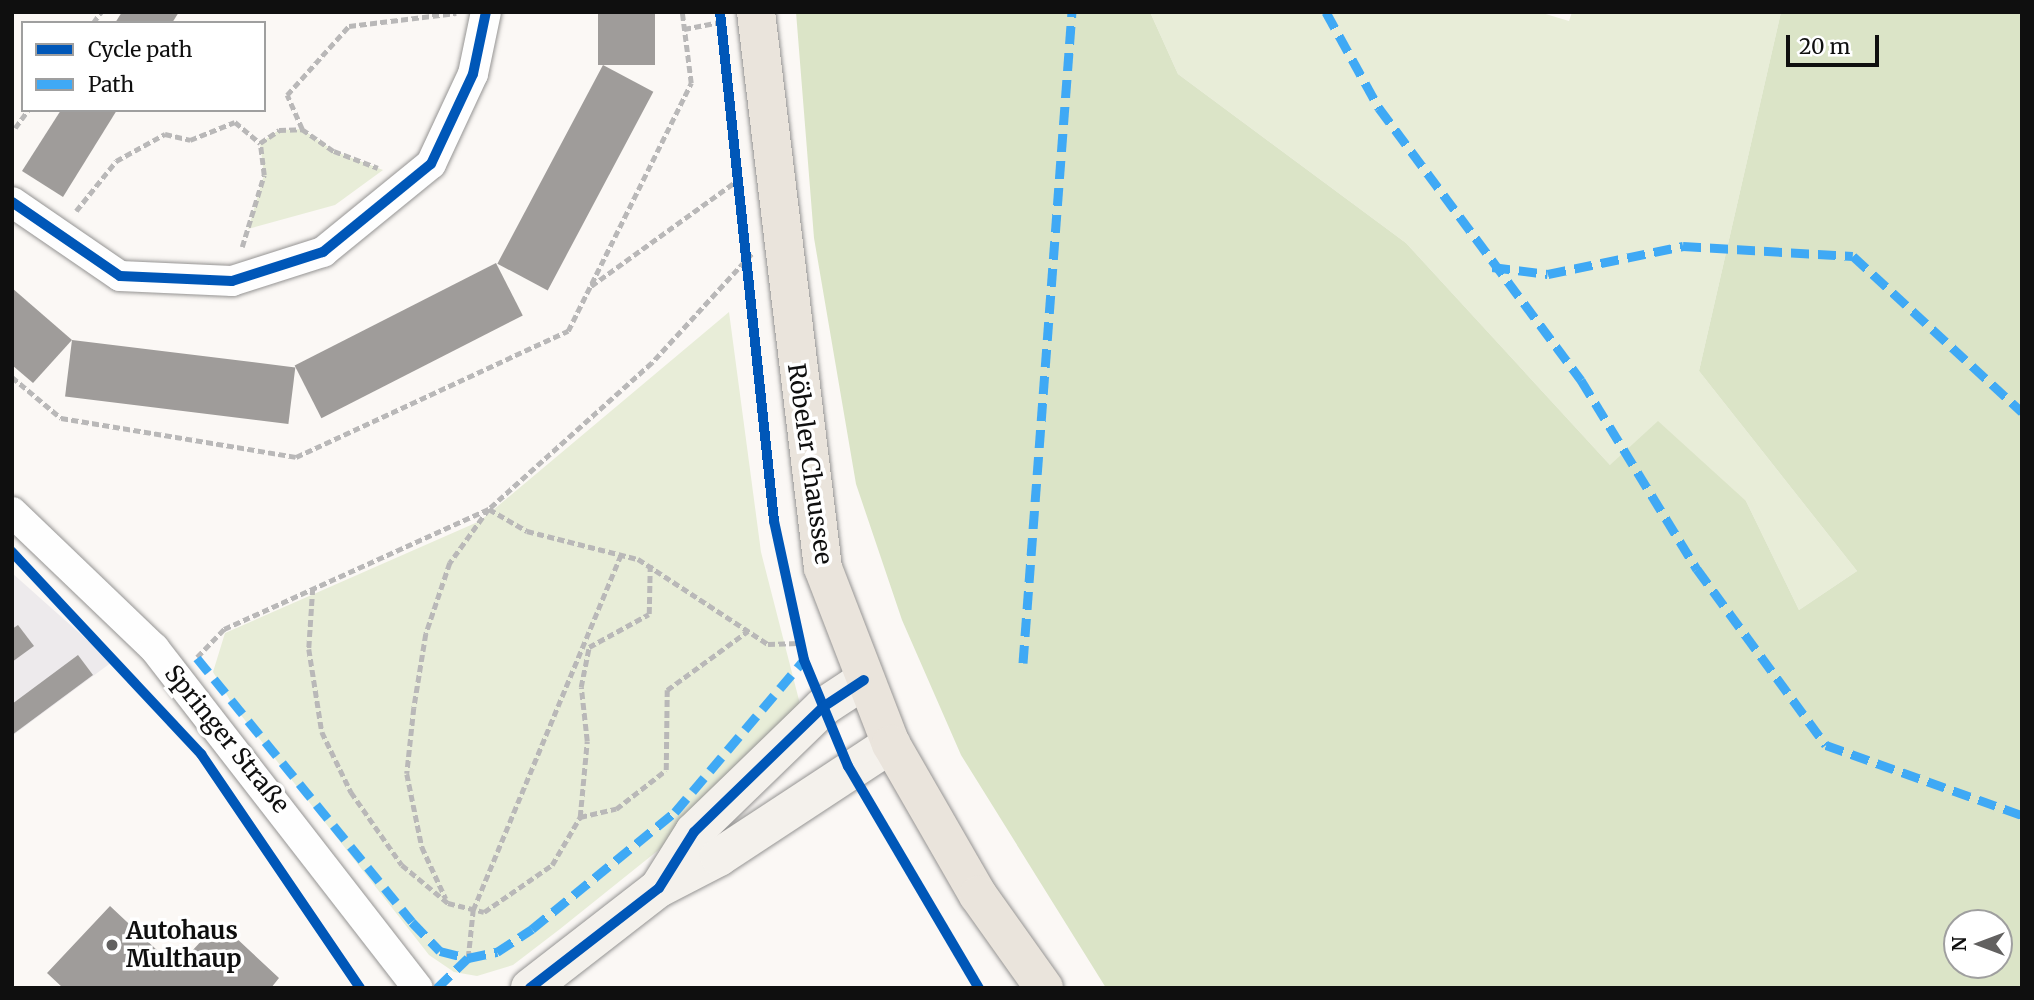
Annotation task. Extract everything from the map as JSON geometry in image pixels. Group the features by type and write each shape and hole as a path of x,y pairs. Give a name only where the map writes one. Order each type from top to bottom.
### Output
{"main road":[{"name":"Röbeler Chaussee","path":"738,17 782,235 811,511 841,624 891,744 978,895 1044,988"},
{"path":"659,888 694,832 823,707 864,680"},
{"path":"530,988 659,888 719,857 827,780 891,744"}],"street":[{"path":"12,202 56,237 120,276 232,281 323,252 431,164 473,74 486,12"},
{"name":"Springer Straße","path":"12,512 179,678 418,988"}],"path":[{"path":"412,181 334,151 302,129 287,95 349,26 466,12"},
{"path":"12,377 61,418 296,457 568,331 691,83 682,12"},
{"path":"684,29 738,17"},
{"path":"15,128 27,112"},
{"path":"56,237 116,161 165,134 190,140 235,122 260,143 264,175 232,281"},
{"path":"260,143 279,130 302,129"},
{"path":"590,287 735,183"},
{"path":"448,903 422,847 407,774 426,634 450,563 489,509 652,363 741,260 782,235"},
{"path":"489,509 527,531 650,565 768,644 800,643"},
{"path":"179,678 224,629 489,509"},
{"path":"468,958 473,910 621,555"},
{"path":"313,589 309,649 322,732 351,792 402,865 448,903 484,912 552,864 580,817 587,741 581,687 589,647 649,614 650,565"},
{"path":"580,817 616,809 666,770 667,690 748,631"}],"shaded area":[{"path":"12,573 112,662 12,736"}],"green space":[{"path":"796,12 1150,12 1178,74 1406,243 1610,465 1658,421 1746,501 1799,610 1857,571 1699,371 1781,12 2022,12 2022,988 1106,988 961,755 902,620 856,484 814,238"},
{"path":"1150,12 1539,12 1569,21 1572,12 1781,12 1699,371 1857,571 1799,610 1746,501 1610,465 1406,243 1178,74"},
{"path":"302,129 334,151 383,170 335,205 248,229 264,175 260,143 279,130"},
{"path":"729,312 761,552 800,704 676,836 560,929 513,965 477,976 454,972 429,955 233,705 213,672 225,633 480,521"}],"building":[{"path":"122,12 179,12 173,21 116,21"},
{"path":"598,12 655,12 655,65 598,65"},
{"path":"603,65 653,92 548,290 497,264"},
{"path":"60,112 116,112 63,197 22,171"},
{"path":"496,263 523,316 321,418 295,366"},
{"path":"12,288 72,340 33,383 12,365"},
{"path":"72,340 295,367 288,424 65,397"},
{"path":"18,625 34,646 12,662 12,629"},
{"path":"78,655 93,675 12,735 12,704"},
{"name":"Autohaus Multhaup","path":"110,906 176,968 219,922 279,978 271,988 63,988 47,973"}],"marked path":[{"path":"1023,663 1072,12"},
{"path":"1326,12 1379,108 1581,380 1697,569 1826,745 2022,815"},
{"path":"1492,267 1548,274 1683,246 1853,256 2022,412"},
{"path":"197,658 412,922 440,951 468,958 497,952 532,929 675,812 804,660"},
{"path":"437,988 468,958"}],"cycle path":[{"path":"12,202 120,276 232,281 323,252 431,164 473,74 486,12"},
{"path":"720,12 774,521 804,660 848,766 979,988"},
{"path":"12,552 201,754 360,988"},
{"path":"530,988 659,888 694,832 823,707 864,680"}],"place":[{"name":"Autohaus Multhaup","path":"112,945"}]}
